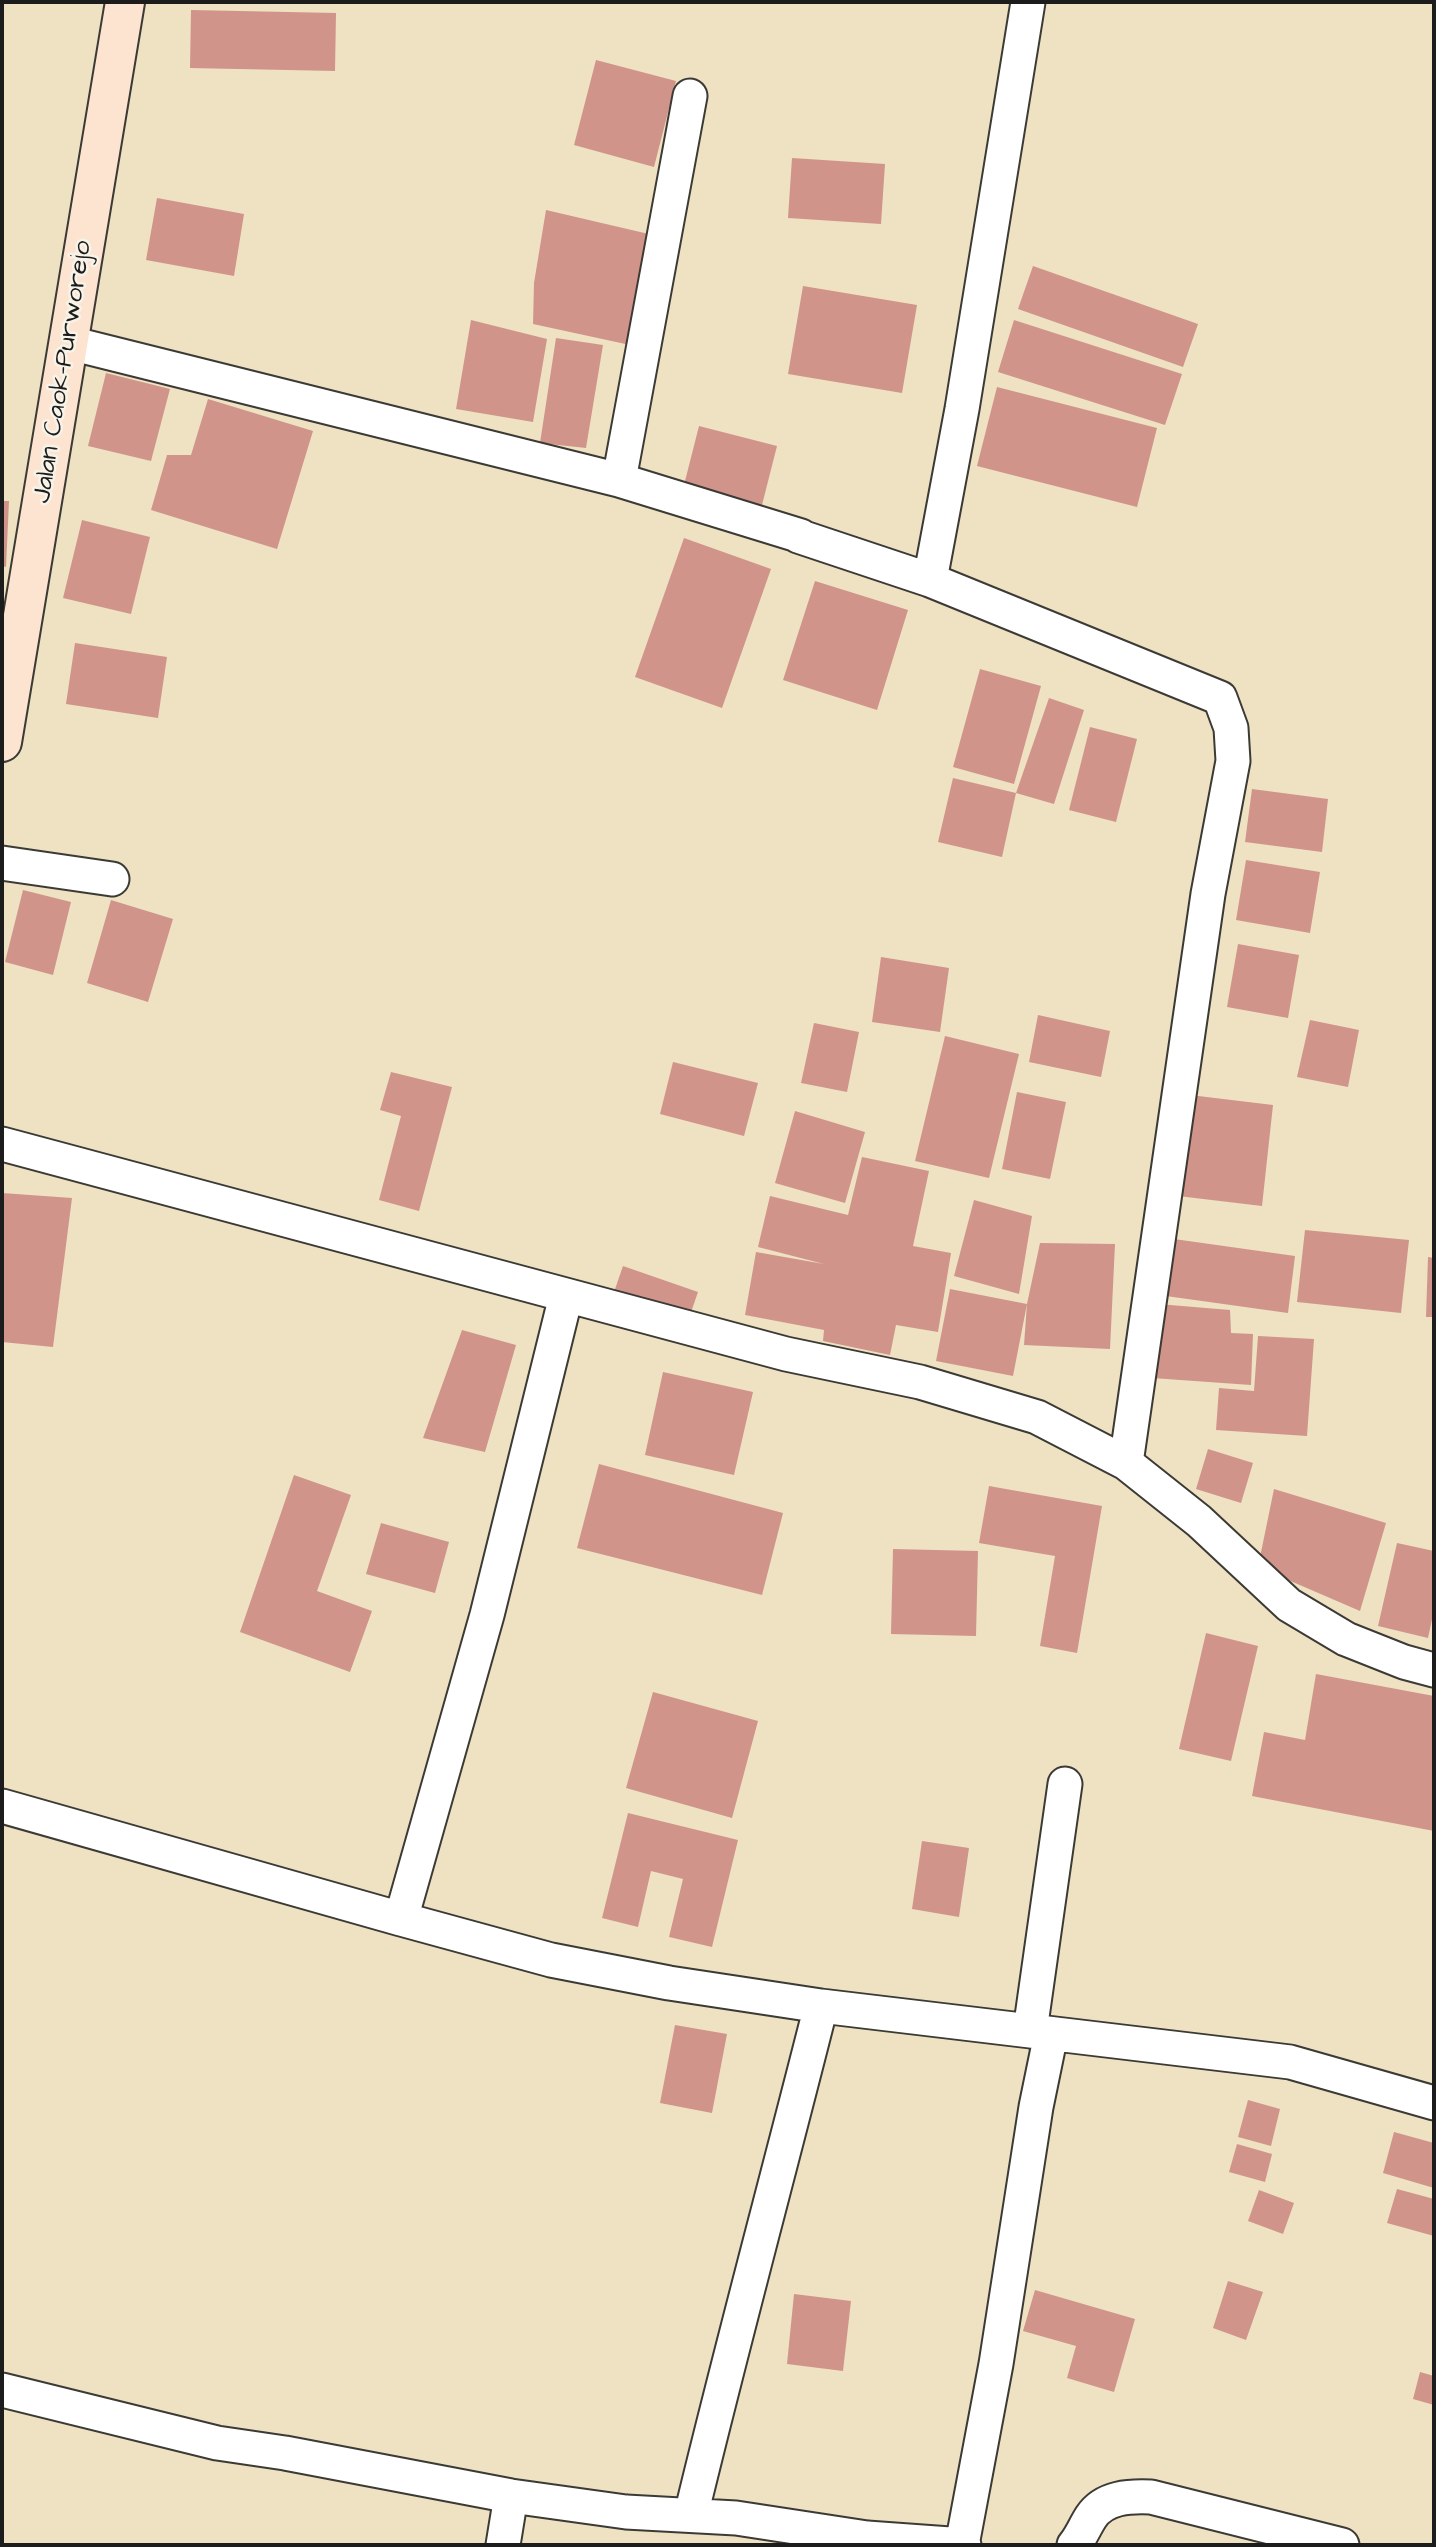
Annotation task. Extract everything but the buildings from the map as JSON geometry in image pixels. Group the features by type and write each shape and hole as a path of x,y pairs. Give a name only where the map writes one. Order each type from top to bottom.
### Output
{"street":[{"name":"Jalan Caok-Purworejo","path":"2,742 125,2"},
{"path":"930,580 962,409 1028,2"},
{"path":"619,480 690,96"},
{"path":"70,343 619,480 930,580 1220,698 1231,728 1233,761 1208,894 1126,1463"},
{"path":"2,863 112,879"},
{"path":"2,1144 786,1354 920,1382 1037,1417 1126,1463 1199,1521 1289,1605 1346,1639 1404,1662 1434,1670"},
{"path":"401,1920 487,1615 565,1296"},
{"path":"2,2390 217,2443 285,2453 511,2496 626,2511 736,2518 867,2539 962,2545 996,2364 1036,2107 1040,2032 1065,1784"},
{"path":"2,1806 551,1960 669,1983 821,2006 1290,2062 1434,2103"},
{"path":"691,2515 724,2377 768,2218 821,2006"},
{"path":"503,2545 511,2496"},
{"path":"1074,2545 1093,2514 1121,2497 1135,2496 1151,2497 1342,2545"}]}
